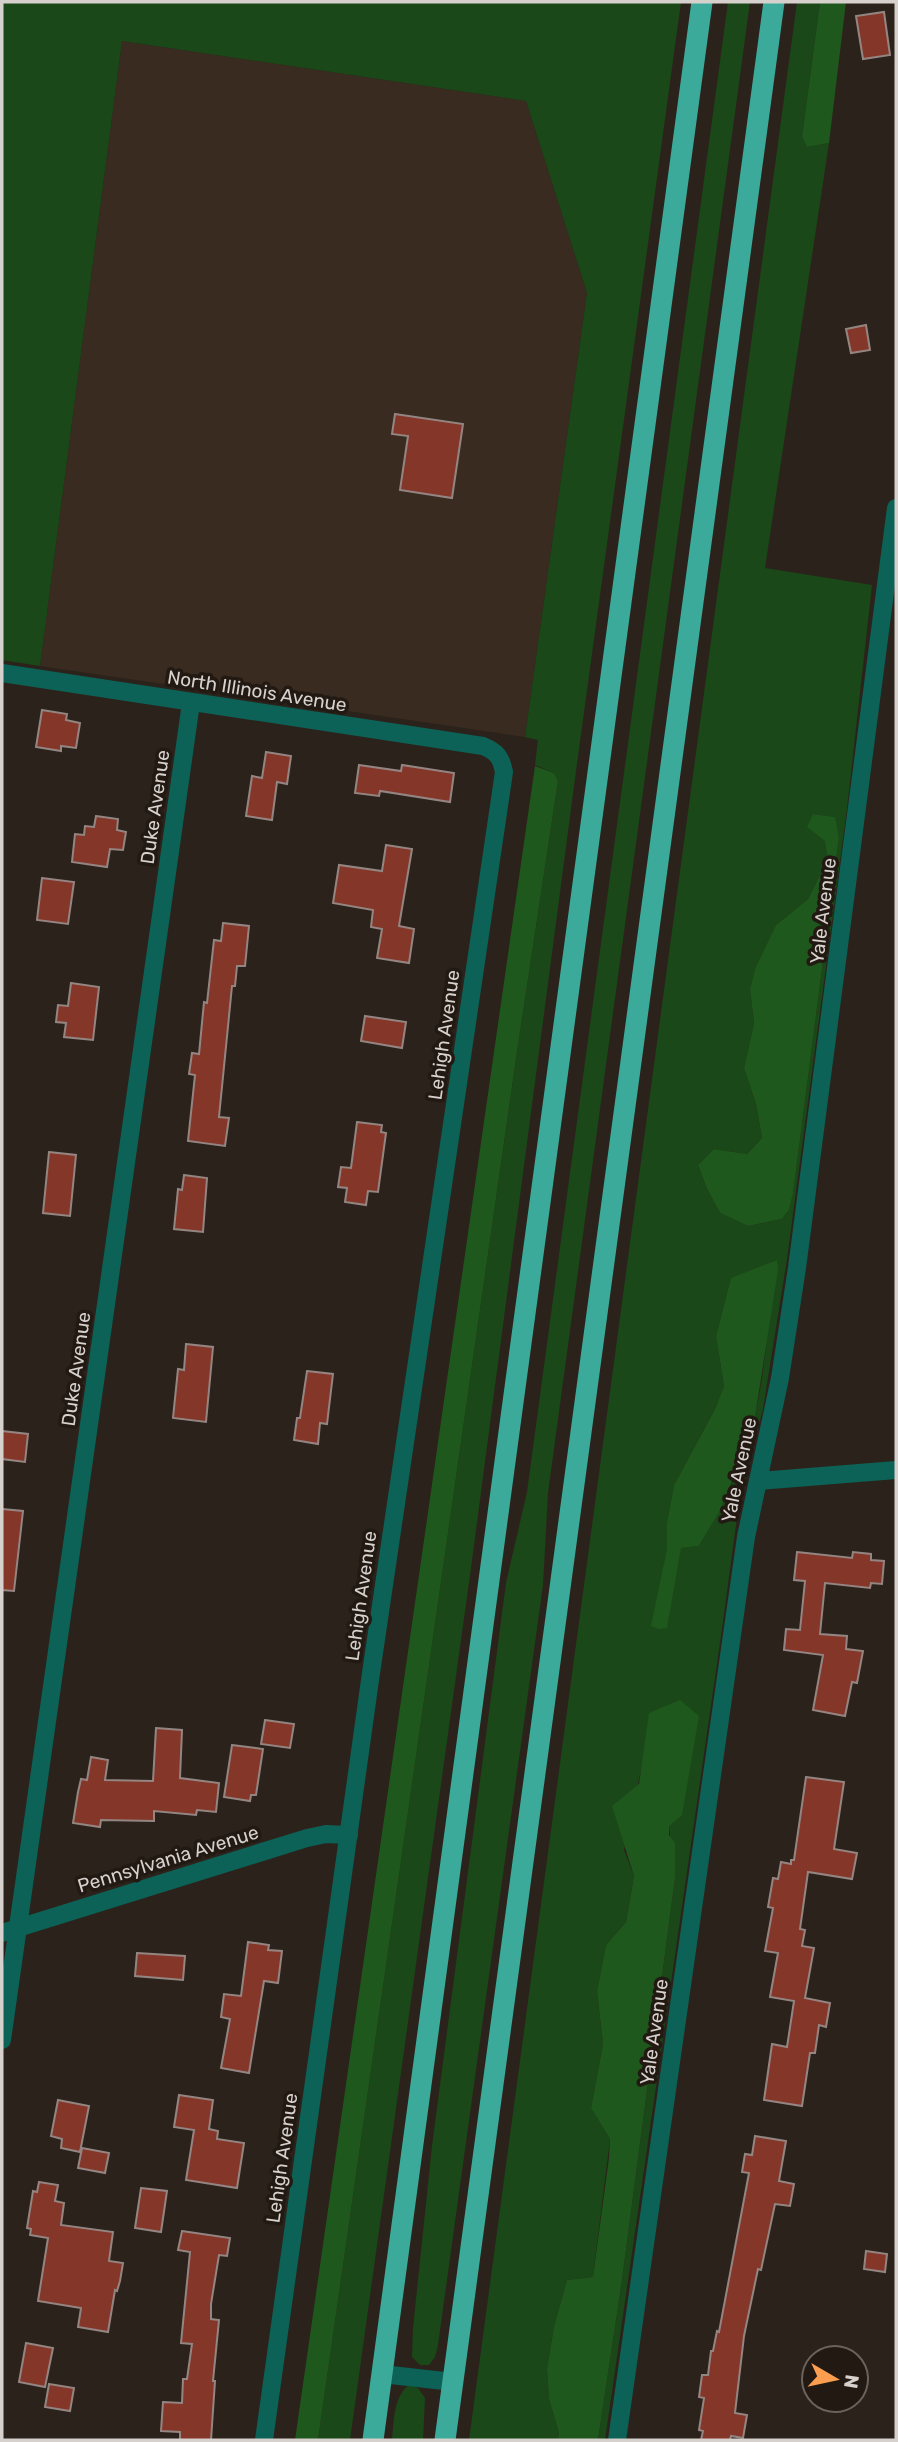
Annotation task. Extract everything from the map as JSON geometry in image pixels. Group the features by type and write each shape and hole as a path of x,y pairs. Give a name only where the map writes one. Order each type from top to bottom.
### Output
{"highway":[{"path":"373,2440 702,2"},
{"path":"445,2440 774,2"}],"street":[{"name":"Yale Avenue","path":"617,2440 746,1537 780,1378 797,1268 896,508"},
{"name":"North Illinois Avenue","path":"2,673 483,746 495,751 501,759"},
{"name":"Duke Avenue","path":"2,2040 10,1931 191,702"},
{"name":"Lehigh Avenue","path":"264,2440 349,1835 500,802 503,772 501,759"},
{"path":"758,1481 896,1470"},
{"name":"Pennsylvania Avenue","path":"10,1931 307,1838 326,1834 349,1835"},
{"path":"382,2374 453,2382"}],"shaded area":[{"path":"122,41 526,101 587,293 525,737 40,666"}],"green space":[{"path":"2,2 681,2 471,1568 350,2440 318,2440 558,781 554,773 535,765 538,740 525,737 587,293 526,101 122,41 40,666 2,660"},
{"path":"728,2 750,2 548,1493 543,1585 438,2345 435,2357 429,2365 420,2365 412,2357 413,2328 432,2146 506,1583 527,1492"},
{"path":"797,2 820,2 802,137 807,147 829,143 765,568 872,585 847,809 787,1259 763,1409 740,1495 605,2440 598,2440 675,1878 669,1826 645,1751 624,1850 634,1876 626,1922 606,1945 597,1991 603,2044 591,2108 610,2139 593,2277 567,2280 554,2326 547,2369 549,2399 559,2433 558,2440 469,2440","holes":["813,814 834,817 839,837 793,1194 789,1210 782,1219 748,1226 720,1213 698,1165 714,1149 747,1154 762,1138 756,1104 744,1068 754,1023 750,989 776,925 808,899 828,859 826,841","777,1260 759,1397 751,1433 739,1467 699,1546 667,1549 667,1522 674,1485 715,1409 724,1386 716,1336 731,1279"]},
{"path":"820,2 846,2 829,143 807,147 802,137"},
{"path":"535,766 554,773 558,781 318,2440 295,2440"},
{"path":"813,814 835,817 839,837 793,1194 789,1210 782,1219 748,1226 720,1213 698,1165 714,1149 747,1154 762,1138 756,1104 744,1068 754,1023 750,989 756,967 776,925 808,899 828,859 825,841 807,827"},
{"path":"777,1260 778,1270 755,1417 742,1458 719,1512 699,1546 681,1548 667,1628 659,1629 651,1626 667,1549 667,1522 674,1485 715,1409 724,1386 716,1336 731,1278"},
{"path":"680,1700 699,1716 682,1815 669,1826 669,1835 675,1843 675,1878 598,2440 558,2440 559,2433 549,2399 547,2369 554,2326 567,2280 593,2277 609,2158 610,2139 591,2108 603,2044 597,1991 606,1945 626,1922 634,1876 612,1806 639,1784 649,1713"},
{"path":"409,2385 418,2388 425,2398 423,2440 392,2440 397,2403"}],"building":[{"path":"884,12 890,55 863,59 856,16"},
{"path":"866,325 870,350 851,353 846,329"},
{"path":"395,414 463,424 452,498 400,490 408,436 392,434"},
{"path":"42,710 67,714 66,720 80,723 76,748 61,746 61,751 36,747"},
{"path":"266,752 291,756 287,784 277,782 272,820 246,816 252,776 262,778"},
{"path":"359,765 401,771 402,765 454,773 450,802 380,791 379,796 355,793"},
{"path":"96,816 118,819 117,830 126,832 123,850 110,849 107,867 72,862 75,834 84,835 85,826 94,827"},
{"path":"386,845 412,849 399,926 414,929 409,963 377,958 382,929 371,927 373,910 333,903 339,865 382,871"},
{"path":"42,878 74,882 68,924 37,920"},
{"path":"223,923 249,926 245,966 237,966 235,986 232,986 219,1117 229,1118 225,1146 188,1141 195,1075 189,1074 192,1053 199,1054 214,940 221,941"},
{"path":"71,983 99,987 93,1040 64,1037 66,1023 56,1022 58,1005 68,1006"},
{"path":"365,1016 406,1022 402,1048 361,1041"},
{"path":"357,1122 382,1125 381,1132 386,1133 378,1192 368,1191 366,1205 345,1202 347,1188 338,1187 341,1167 351,1168"},
{"path":"49,1152 76,1155 70,1216 43,1213"},
{"path":"184,1175 207,1178 203,1232 174,1229 178,1189 182,1190"},
{"path":"186,1344 213,1347 206,1422 173,1418 178,1369 184,1370"},
{"path":"307,1371 333,1374 327,1424 320,1423 318,1444 294,1440"},
{"path":"2,1431 28,1434 25,1462 2,1459"},
{"path":"2,1509 23,1511 14,1591 2,1590"},
{"path":"797,1552 852,1558 853,1552 871,1554 871,1560 884,1561 882,1584 871,1583 870,1588 825,1583 820,1634 847,1636 846,1649 863,1651 857,1683 852,1682 845,1716 813,1710 823,1655 784,1650 786,1629 800,1630 805,1581 794,1580"},
{"path":"265,1720 294,1724 290,1748 261,1744"},
{"path":"156,1728 182,1730 180,1778 219,1783 216,1812 197,1810 196,1815 154,1811 154,1821 101,1820 100,1827 73,1823 81,1779 87,1780 91,1757 108,1760 105,1780 153,1781"},
{"path":"232,1745 263,1749 256,1795 251,1795 250,1801 224,1797"},
{"path":"806,1777 844,1782 834,1849 857,1853 852,1879 808,1872 800,1929 805,1930 802,1946 814,1948 805,1998 830,2003 826,2027 819,2025 815,2053 810,2053 802,2106 764,2100 772,2044 787,2047 794,2001 770,1997 778,1953 765,1951 773,1908 768,1907 773,1878 778,1879 781,1862 791,1864 791,1860 794,1860"},
{"path":"248,1942 269,1945 268,1950 282,1951 278,1983 264,1981 249,2073 221,2068 230,2019 221,2017 224,1994 241,1996"},
{"path":"137,1953 185,1956 183,1980 135,1976"},
{"path":"179,2095 213,2100 209,2129 218,2131 217,2139 244,2143 237,2188 186,2180 194,2130 174,2127"},
{"path":"58,2100 89,2106 80,2152 61,2148 62,2139 51,2136"},
{"path":"755,2136 786,2141 779,2181 794,2184 790,2206 775,2204 744,2336 735,2413 747,2415 743,2438 731,2436 730,2440 701,2440 703,2431 699,2430 704,2398 699,2397 702,2375 708,2375 711,2351 717,2331 719,2332 749,2173 742,2172 745,2154 752,2155"},
{"path":"82,2148 109,2153 105,2173 78,2168"},
{"path":"39,2182 58,2185 55,2201 64,2203 61,2225 113,2232 109,2261 123,2263 108,2332 78,2327 81,2308 38,2301 48,2238 30,2235 31,2229 27,2228 33,2191 37,2192"},
{"path":"141,2188 167,2191 161,2232 135,2228"},
{"path":"182,2231 230,2238 227,2256 219,2255 211,2304 211,2319 219,2320 211,2440 180,2440 180,2432 161,2431 163,2402 182,2403 183,2379 187,2379 192,2344 181,2343 190,2252 178,2250"},
{"path":"866,2251 887,2254 885,2272 864,2269"},
{"path":"26,2343 53,2348 45,2387 19,2382"},
{"path":"49,2384 74,2388 70,2411 45,2407"}]}
